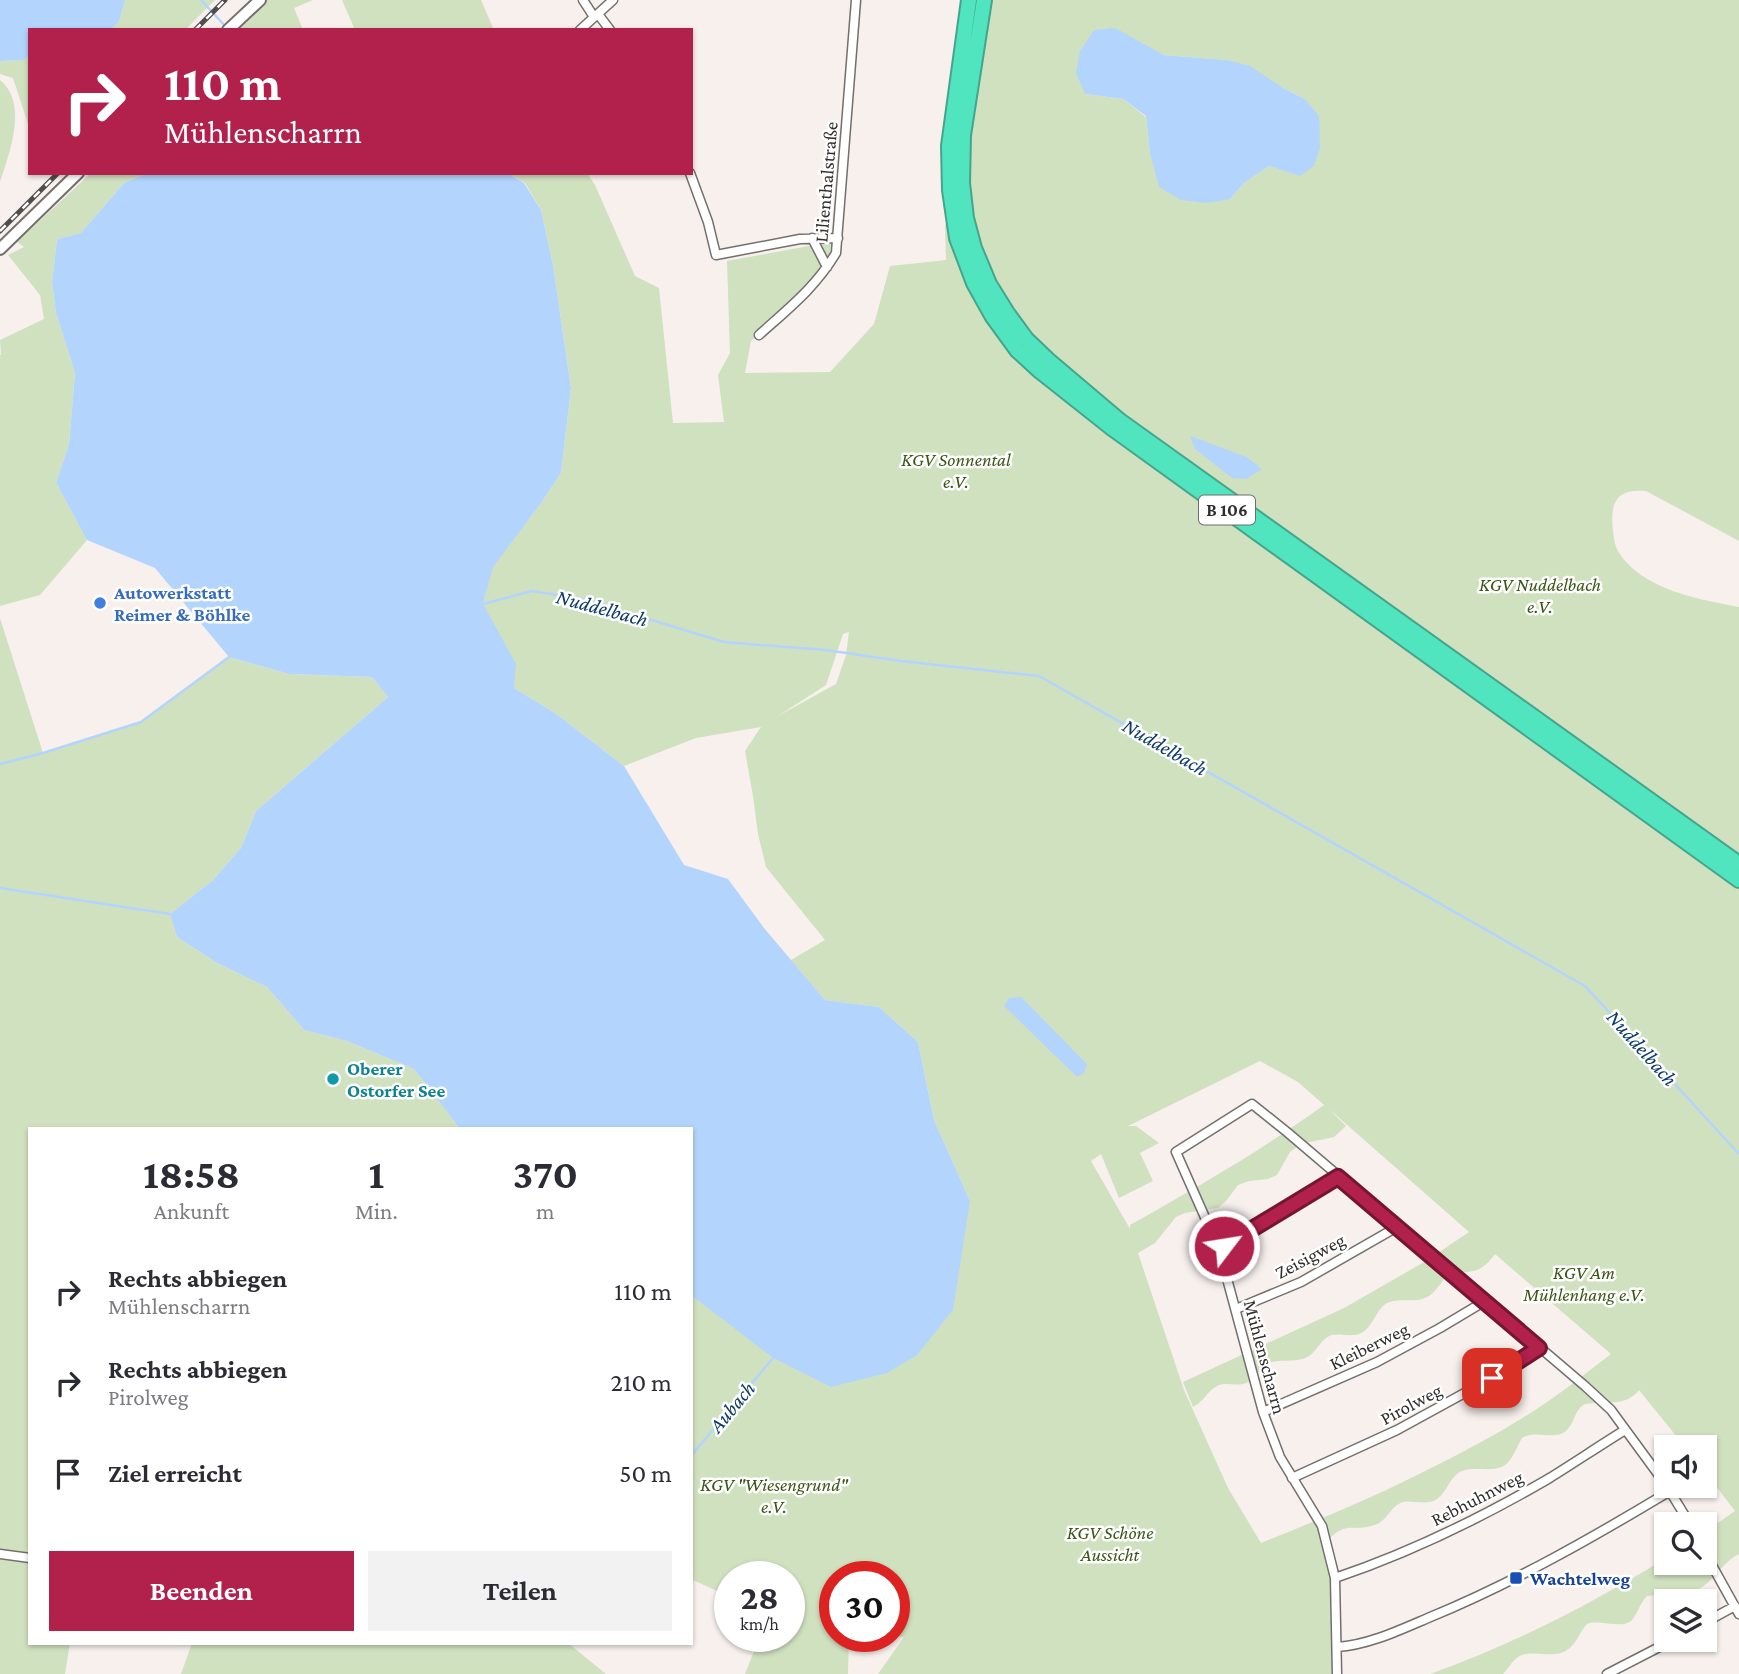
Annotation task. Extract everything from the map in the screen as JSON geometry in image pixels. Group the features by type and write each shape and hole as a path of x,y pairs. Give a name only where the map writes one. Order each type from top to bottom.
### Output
{"highway":[{"name":"B 106","path":"969,0 949,146 950,190 957,238 974,283 993,317 1017,350 1112,428 1739,880"},
{"name":"B 106","path":"984,0 963,135 962,183 966,218 974,248 989,284 1026,339 1120,421 1739,864"}],"street":[{"path":"231,27 260,0"},
{"path":"583,0 608,28"},
{"path":"582,28 613,0"},
{"name":"Lilienthalstraße","path":"759,335 808,291 836,253 856,0"},
{"path":"0,249 76,175"},
{"path":"691,175 708,222 716,255 800,239 838,238"},
{"path":"812,238 827,267"},
{"name":"Mühlenscharrn","path":"1336,1674 1335,1578 1322,1526 1280,1457 1263,1412 1219,1249 1176,1152 1252,1104 1585,1386 1611,1410 1654,1469"},
{"path":"1219,1249 1338,1177"},
{"name":"Zeisigweg","path":"1236,1309 1301,1282 1397,1227"},
{"name":"Kleiberweg","path":"1263,1412 1377,1362 1485,1301"},
{"name":"Pirolweg","path":"1292,1478 1397,1430 1492,1378 1539,1348"},
{"name":"Rebhuhnweg","path":"1335,1578 1379,1563 1491,1511 1625,1430"},
{"path":"1337,1647 1396,1632 1465,1603 1556,1558 1654,1495"},
{"path":"0,1554 28,1558"},
{"path":"1717,1574 1737,1610 1717,1618"},
{"path":"1607,1674 1654,1650"}],"green space":[{"path":"125,0 215,0 187,28 112,28 119,22"},
{"path":"265,0 313,0 294,8 302,28 237,28"},
{"path":"342,0 481,0 493,28 354,28"},
{"path":"965,0 1739,0 1739,541 1646,491 1621,495 1614,506 1612,521 1614,539 1620,554 1648,580 1699,599 1739,607 1739,1554 1717,1573 1717,1524 1735,1511 1717,1488 1717,1435 1675,1435 1639,1390 1622,1401 1585,1404 1566,1431 1556,1435 1522,1438 1505,1465 1495,1469 1462,1471 1454,1476 1440,1496 1433,1501 1400,1503 1375,1525 1345,1529 1333,1535 1326,1542 1335,1578 1337,1674 878,1674 893,1652 910,1652 910,1561 819,1561 819,1652 849,1652 848,1674 745,1674 754,1652 805,1652 805,1561 714,1561 714,1590 693,1580 693,1294 970,1201 934,1120 918,1042 879,1007 825,1000 791,960 825,940 766,867 745,751 761,727 696,738 624,766 555,713 514,688 483,604 492,567 561,473 571,388 553,265 541,210 525,183 511,175 588,175 595,185 635,276 659,288 673,423 724,422 718,375 730,353 727,261 831,242 830,256 798,294 751,341 745,373 830,372 874,324 890,266 946,260 945,225 951,221","holes":["1140,43 1164,55 1227,60 1305,99 1300,175 1269,166 1244,183 1230,199 1150,153 1146,117 1123,99 1085,94","849,632 846,655 836,684 778,716 826,685 843,634","1260,1061 1298,1082 1324,1105 1253,1153 1130,1225 1130,1229 1091,1161 1101,1154 1119,1198 1153,1181 1140,1153 1159,1143 1136,1126 1128,1126","1329,1109 1469,1232 1426,1261 1344,1308 1183,1382 1193,1407 1217,1386 1244,1384 1272,1362 1309,1356 1328,1337 1364,1332 1387,1303 1424,1298 1432,1294 1451,1273 1481,1268 1495,1254 1611,1354 1521,1419 1447,1460 1388,1489 1261,1543 1228,1488 1184,1390 1138,1253 1155,1243 1176,1217 1218,1208 1238,1185 1277,1175 1290,1152 1301,1144 1334,1137 1346,1126"]},
{"path":"28,57 28,124 13,78 0,74 0,61 23,60"},
{"path":"0,80 9,90 15,115 12,143 0,182"},
{"path":"89,175 143,175 124,183 81,233 57,239 52,282 56,313 75,373 69,444 56,483 87,540 40,595 0,606 0,340 44,319 40,295 8,255 24,247 17,242"},
{"path":"0,618 43,753 141,722 229,657 289,674 372,677 388,697 256,811 241,848 213,880 170,914 177,937 217,963 267,987 304,1030 347,1041 414,1069 458,1127 28,1127 28,1645 70,1645 65,1674 0,1674"},
{"path":"1654,1565 1654,1575 1715,1575 1698,1589 1654,1589 1654,1595 1647,1596 1628,1623 1587,1624 1567,1650 1556,1654 1524,1655 1516,1659 1503,1674 1430,1674 1491,1650 1610,1591"},
{"path":"191,1645 570,1645 606,1674 181,1674"}],"water":[{"path":"0,0 125,0 119,22 112,28 28,28 28,57 24,60 0,61"},
{"path":"1115,28 1164,55 1227,60 1250,66 1305,99 1319,116 1320,148 1314,166 1300,176 1269,166 1244,183 1230,199 1206,203 1181,200 1159,187 1150,153 1146,116 1123,99 1085,94 1076,73 1080,51 1094,30"},
{"name":"Oberer Ostorfer See","path":"143,175 511,175 524,183 541,210 553,265 571,388 561,473 493,567 483,604 516,664 514,688 555,713 624,766 684,865 728,879 764,928 825,1000 879,1007 918,1042 934,1120 970,1201 953,1310 917,1355 887,1373 831,1387 773,1358 693,1297 693,1127 458,1127 414,1069 347,1041 304,1030 267,987 217,963 177,937 170,914 213,880 241,848 256,811 388,697 372,677 289,674 229,657 155,568 87,540 56,483 69,444 75,373 56,313 52,282 57,239 81,233 124,183"},
{"path":"1190,436 1247,457 1262,469 1246,479 1232,478 1195,449"},
{"path":"1021,997 1087,1064 1084,1073 1077,1077 1004,1006 1009,998"}],"waterway":[{"path":"201,0 226,27"},
{"name":"Nuddelbach","path":"483,604 532,591 582,599 724,642 826,650 1039,676 1585,986 1739,1154"},
{"path":"0,764 141,722 229,657"},
{"path":"0,888 170,914"},
{"name":"Aubach","path":"693,1454 773,1358"}],"railway":[{"path":"197,28 225,0"},
{"path":"0,231 56,175"}],"place":[{"name":"Autowerkstatt Reimer & Böhlke","path":"100,603"},
{"name":"Oberer Ostorfer See","path":"333,1079"},
{"name":"Wachtelweg","path":"1516,1578"}],"route":[{"path":"1224,1246 1338,1177 1539,1348 1492,1378"}],"park label":[{"name":"KGV Sonnental e.V.","path":"956,470"},
{"name":"KGV Nuddelbach e.V.","path":"1540,595"},
{"name":"KGV Am Mühlenhang e.V.","path":"1584,1283"},
{"name":"KGV \"Wiesengrund\" e.V.","path":"774,1495"},
{"name":"KGV Schöne Aussicht","path":"1110,1543"}]}
